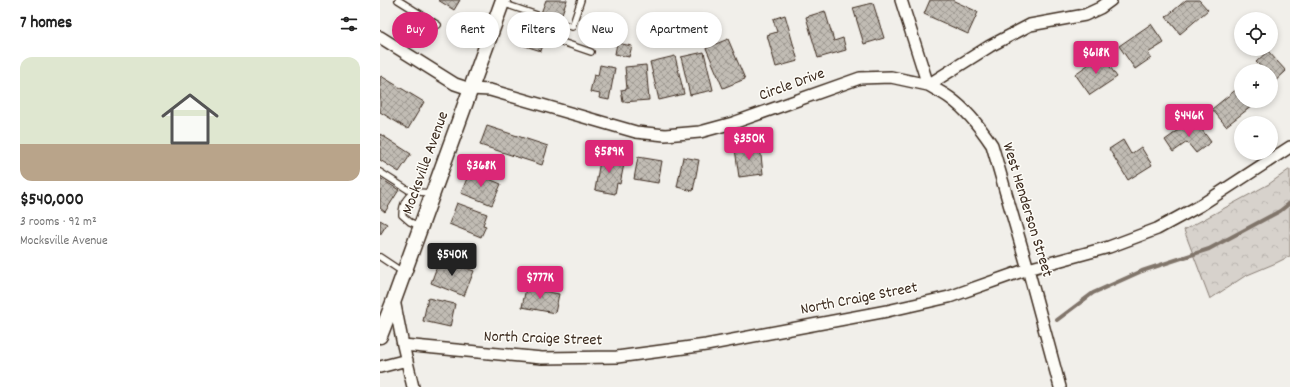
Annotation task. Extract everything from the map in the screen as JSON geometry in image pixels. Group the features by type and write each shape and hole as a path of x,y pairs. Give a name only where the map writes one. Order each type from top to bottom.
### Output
{"street":[{"path":"901,0 928,85 990,46 1030,25 1085,15 1100,8 1110,0"},
{"name":"Mocksville Avenue","path":"381,329 404,273 502,2"},
{"name":"Circle Drive","path":"380,37 454,84 470,89 490,90 636,132 665,135 700,132 733,123 860,78 891,77 928,85"},
{"name":"West Henderson Street","path":"928,85 950,98 967,113 980,127 992,145 1060,387"},
{"name":"North Craige Street","path":"403,345 542,358 617,357 706,345 887,311 950,296 1028,269 1109,247 1157,229 1201,205 1290,147"},
{"path":"394,300 403,345 414,387"},
{"path":"380,367 407,360"}],"lane":[{"path":"398,0 417,12"},
{"path":"570,26 572,27 582,0"},
{"path":"502,2 529,12"},
{"path":"570,45 591,52"},
{"path":"380,172 413,193"},
{"path":"421,227 410,222 402,215 402,208 406,199 413,193 419,192 432,194"},
{"path":"380,257 404,273"}],"green space":[{"path":"1290,169 1290,256 1245,276 1210,299 1184,230 1269,184"}],"building":[{"path":"438,0 460,0 454,10"},
{"path":"546,0 567,0 563,12 541,12"},
{"path":"930,0 952,0 978,12 968,34 924,14"},
{"path":"1186,0 1199,0 1208,10 1180,34 1166,17"},
{"path":"873,3 884,38 864,44 853,8"},
{"path":"825,11 834,41 843,38 846,50 818,58 806,17"},
{"path":"785,15 798,61 776,67 767,35 777,32 773,19"},
{"path":"1151,24 1164,43 1148,53 1151,58 1135,69 1119,46"},
{"path":"728,39 745,79 723,88 706,48 722,48 722,41"},
{"path":"628,45 632,46 629,57 615,54 616,48 628,48"},
{"path":"532,48 542,48 541,51"},
{"path":"704,52 713,90 690,95 681,57"},
{"path":"1102,55 1117,77 1090,95 1075,74"},
{"path":"675,56 684,94 659,100 650,62"},
{"path":"1263,56 1272,56 1286,71 1278,78 1278,64 1258,64 1256,62"},
{"path":"600,65 615,68 609,100 599,98 600,94 590,92 594,75 598,76"},
{"path":"646,65 649,100 623,102 621,90 627,89 625,67"},
{"path":"381,76 424,102 408,129 380,112"},
{"path":"1234,91 1234,108 1249,108 1239,116 1234,116 1234,120 1226,126 1212,109"},
{"path":"1194,119 1211,142 1196,153 1187,142 1173,152 1165,140"},
{"path":"487,126 548,146 542,165 480,145"},
{"path":"380,134 411,154 399,172 380,160"},
{"path":"1123,140 1131,154 1141,147 1152,165 1128,180 1109,149"},
{"path":"760,146 763,174 739,177 735,149"},
{"path":"601,155 625,159 620,184 617,183 615,194 595,190"},
{"path":"638,157 662,161 658,183 634,179"},
{"path":"683,157 699,160 693,191 677,187"},
{"path":"470,171 501,184 492,205 461,193"},
{"path":"380,178 399,190 385,212 380,208"},
{"path":"457,203 487,214 483,225 486,226 481,237 449,224"},
{"path":"380,220 387,224 380,235"},
{"path":"440,258 474,271 464,296 431,283"},
{"path":"526,288 559,294 555,313 522,307"},
{"path":"428,298 455,304 450,327 423,321"}],"waterway":[{"path":"1057,320 1093,293 1142,271 1209,249 1280,211 1290,203"}]}
